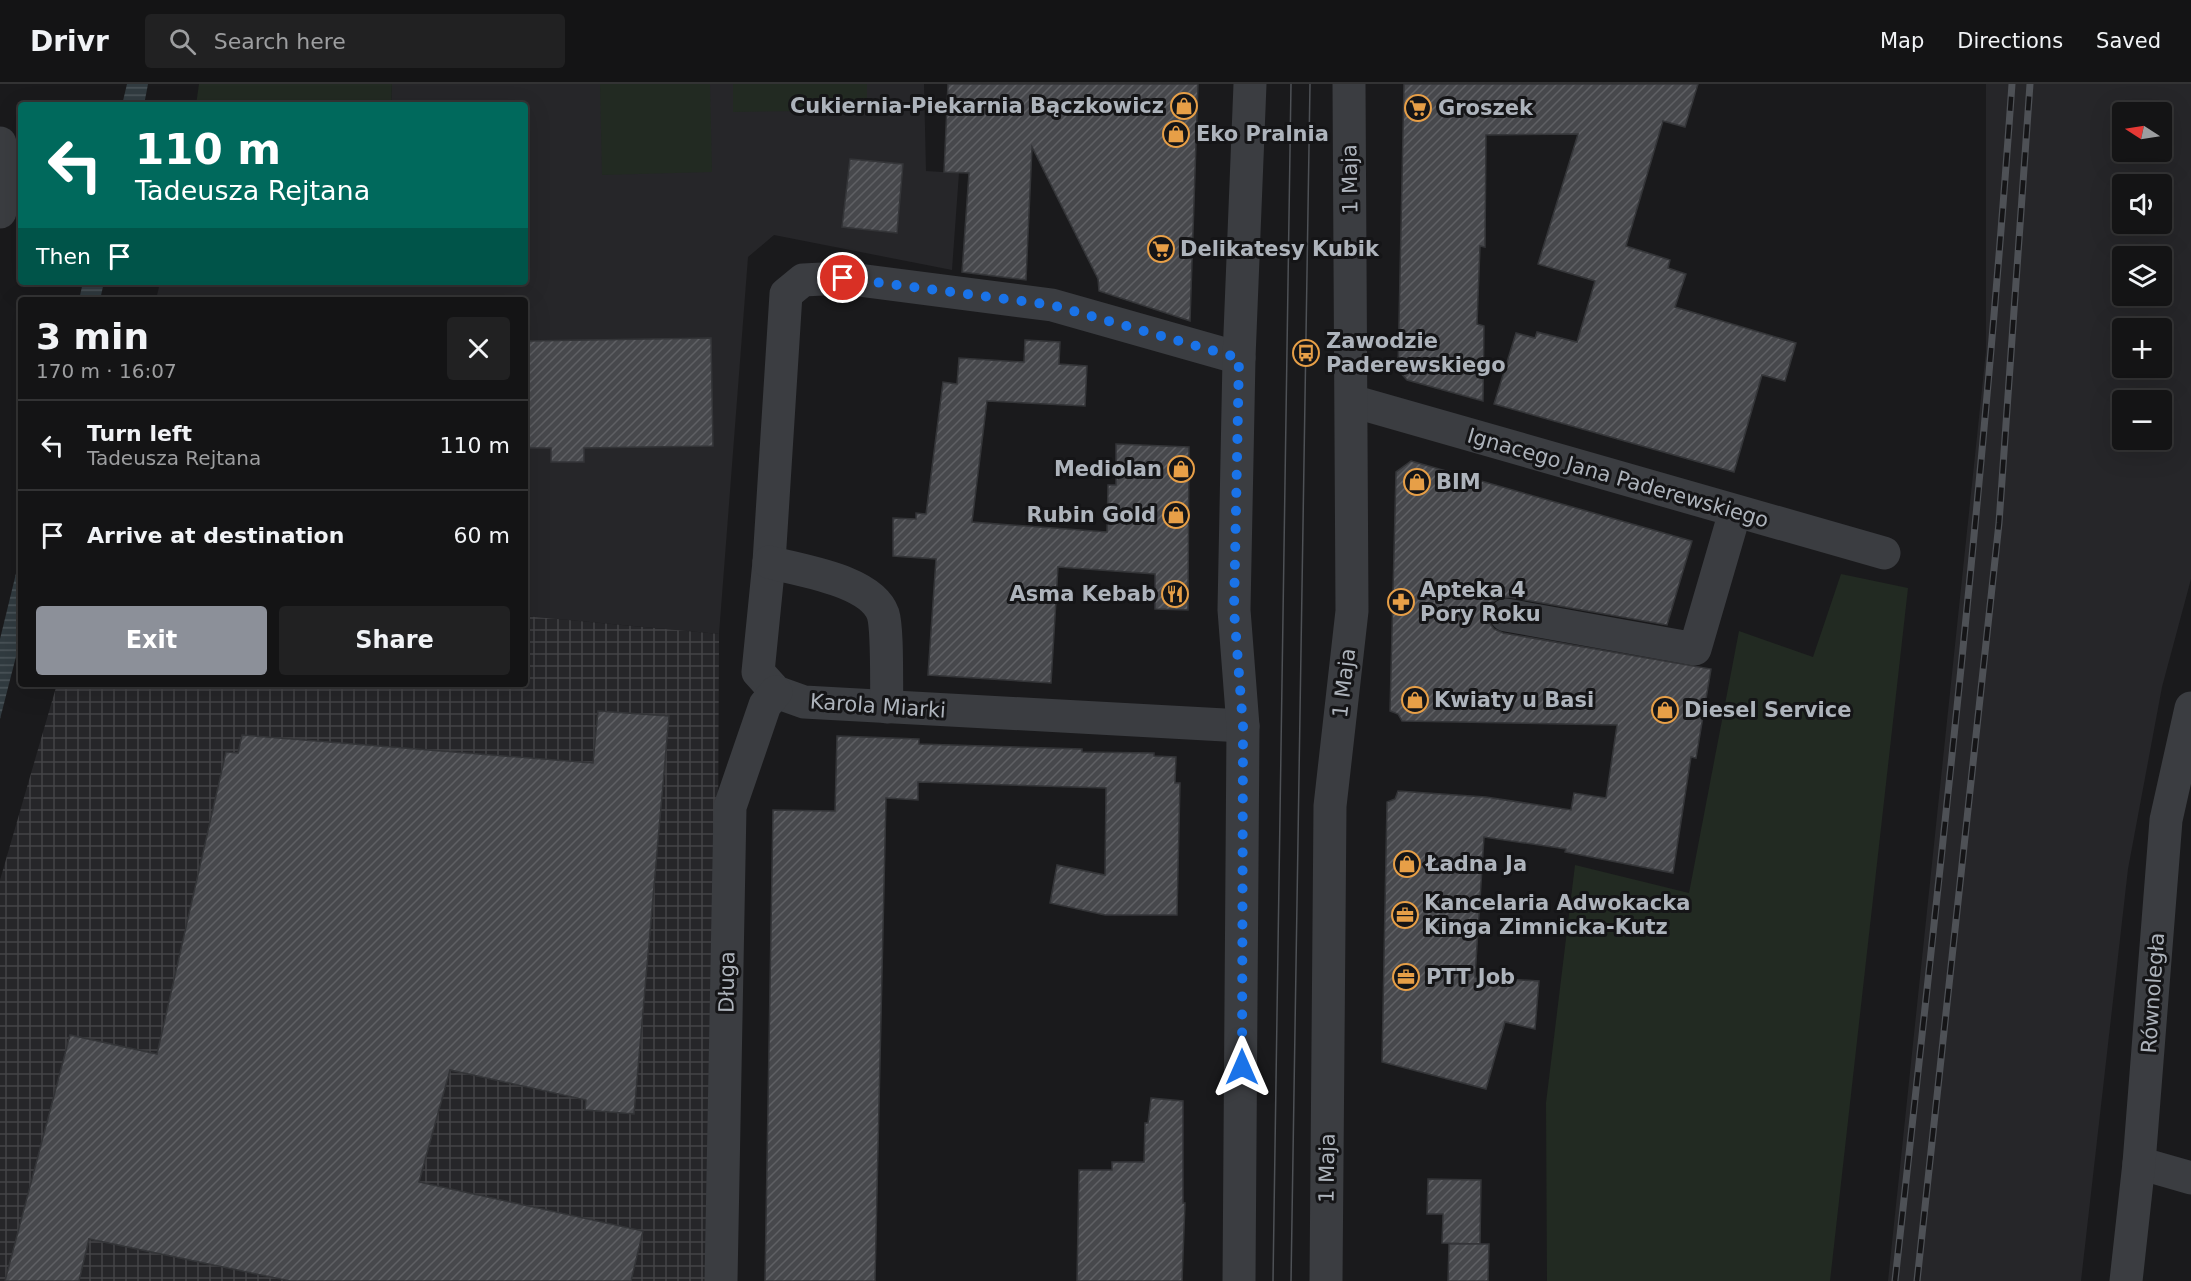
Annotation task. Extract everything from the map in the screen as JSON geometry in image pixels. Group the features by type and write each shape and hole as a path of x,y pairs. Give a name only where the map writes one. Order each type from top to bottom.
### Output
{"street":[{"path":"1239,1281 1243,726 1234,610 1239,358 1250,84"},
{"name":"1 Maja","path":"1326,1281 1330,806 1352,611 1349,84"},
{"path":"0,143 0,212"},
{"path":"776,692 758,672 769,562 786,294 803,280 843,278 1040,304 1239,358"},
{"name":"Ignacego Jana Paderewskiego","path":"1352,400 1884,553"},
{"path":"1506,615 1695,649 1735,512"},
{"path":"769,562 848,584 870,596 883,615 887,707"},
{"name":"Karola Miarki","path":"776,692 804,702 1243,726"},
{"name":"Długa","path":"721,1281 730,807 765,705 776,692"},
{"name":"Równoległa","path":"2126,1281 2139,1162 2166,820 2191,708"},
{"path":"2139,1162 2191,1178"}],"shaded area":[{"path":"127,84 148,84 145,102 123,102"},
{"path":"199,84 392,84 391,102 196,102"},
{"path":"392,84 924,84 926,171 959,173 952,270 774,235 748,257 719,634 528,616 528,297 157,297 159,285 528,285 528,102 391,102"},
{"path":"600,84 710,84 712,172 602,175"},
{"path":"733,84 867,84 867,110 733,112"},
{"path":"1986,84 2191,84 2191,579 2162,687 2128,869 2081,1281 1888,1281 1986,351"},
{"path":"82,285 103,285 101,297 80,297"},
{"path":"18,565 18,649 0,719 0,639"},
{"path":"1841,574 1908,588 1830,1281 1547,1281 1546,1103 1575,865 1689,893 1739,631 1813,657"},
{"path":"528,616 719,634 716,1281 0,1281 0,880 56,687 528,687"}],"building":[{"path":"948,84 1198,84 1190,321 1099,291 1098,279 1032,147 1026,280 962,272 969,173 944,172"},
{"path":"1404,84 1698,84 1685,127 1663,121 1626,246 1670,260 1668,268 1686,274 1675,307 1796,343 1785,381 1762,375 1734,472 1494,404 1516,333 1535,338 1537,332 1577,342 1595,281 1538,264 1578,134 1486,135 1485,247 1480,246 1477,324 1484,326 1483,401 1407,380 1398,370"},
{"path":"850,159 903,164 897,233 842,227"},
{"path":"711,338 713,446 584,448 584,462 551,462 551,448 528,448 528,341"},
{"path":"1025,340 1060,342 1059,364 1087,366 1085,406 987,401 972,522 1107,532 1108,485 1116,485 1116,444 1189,447 1188,610 1155,609 1155,574 1058,567 1051,683 928,675 936,559 893,556 893,518 916,519 916,513 926,514 943,382 957,384 959,358 1024,362"},
{"path":"1411,461 1692,541 1667,625 1509,597 1499,598 1491,603 1488,621 1494,629 1503,633 1711,669 1696,758 1691,757 1673,873 1565,852 1566,849 1484,837 1475,977 1539,981 1535,1029 1505,1022 1486,1089 1382,1062 1387,802 1395,799 1398,791 1486,797 1571,810 1574,793 1606,798 1617,725 1402,721 1398,714 1390,711 1396,472"},
{"path":"598,711 669,716 634,1114 585,1110 586,1100 450,1070 419,1182 643,1231 631,1281 290,1281 89,1239 79,1281 5,1281 70,1035 157,1054 226,752 238,753 242,735 593,763"},
{"path":"837,736 919,739 919,744 1082,749 1082,752 1154,753 1154,756 1176,757 1175,783 1180,783 1177,915 1105,915 1050,903 1057,865 1105,875 1106,788 918,782 918,800 886,798 875,1281 765,1281 773,810 835,811"},
{"path":"1151,1098 1183,1101 1183,1203 1185,1203 1182,1281 1077,1281 1079,1170 1112,1170 1112,1162 1144,1162 1145,1123 1148,1123"},
{"path":"1428,1179 1481,1180 1480,1244 1442,1243 1443,1214 1427,1214"},
{"path":"1449,1244 1489,1244 1488,1281 1448,1281"}],"tram line":[{"path":"1273,1281 1291,84"},
{"path":"1291,1281 1310,84"}],"railway":[{"path":"1895,1281 1974,533 2012,84"},
{"path":"1917,1281 1999,523 2030,84"}],"place":[{"name":"Cukiernia-Piekarnia Bączkowicz","path":"1184,106"},
{"name":"Groszek","path":"1418,108"},
{"name":"Eko Pralnia","path":"1176,134"},
{"name":"Delikatesy Kubik","path":"1161,249"},
{"name":"Zawodzie Paderewskiego","path":"1306,353"},
{"name":"Mediolan","path":"1181,469"},
{"name":"BIM","path":"1417,482"},
{"name":"Rubin Gold","path":"1176,515"},
{"name":"Asma Kebab","path":"1175,594"},
{"name":"Apteka 4 Pory Roku","path":"1401,602"},
{"name":"Kwiaty u Basi","path":"1415,700"},
{"name":"Diesel Service","path":"1665,710"},
{"name":"Ładna Ja","path":"1407,864"},
{"name":"Kancelaria Adwokacka Kinga Zimnicka-Kutz","path":"1405,915"},
{"name":"PTT Job","path":"1406,977"}],"route":[{"path":"843,278 1052,305 1239,358 1234,610 1243,726 1242,1067"}]}
